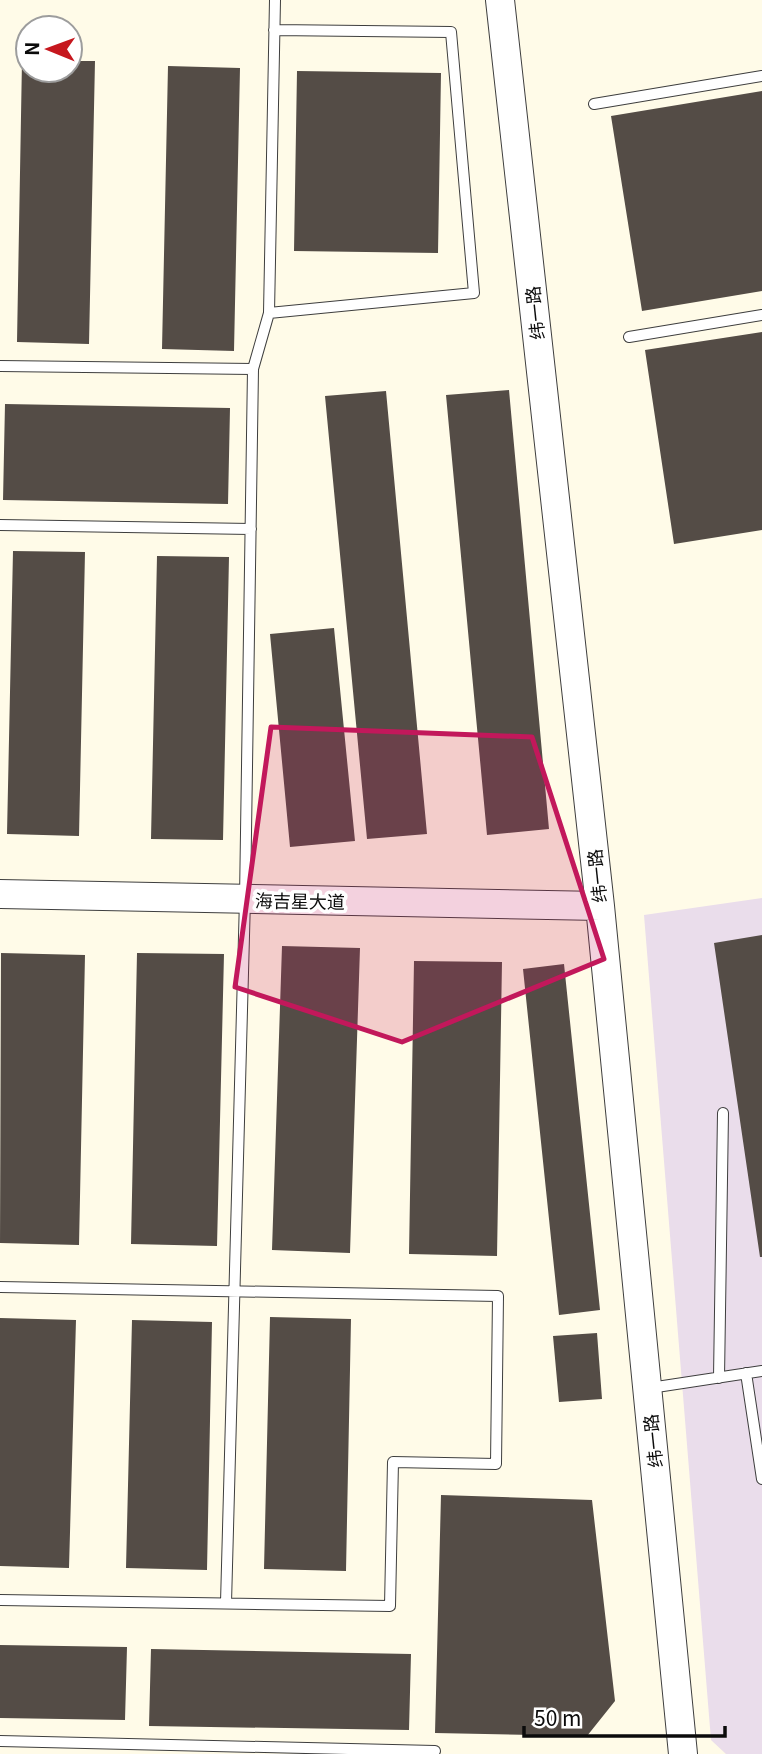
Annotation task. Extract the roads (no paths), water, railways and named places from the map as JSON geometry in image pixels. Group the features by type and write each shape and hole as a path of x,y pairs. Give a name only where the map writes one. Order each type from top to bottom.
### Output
{"street":[{"name":"纬一路","path":"500,0 600,906 682,1754"},
{"name":"海吉星大道","path":"0,894 600,906"}],"lane":[{"path":"226,1603 245,899 253,369 269,313 275,0"},
{"path":"269,313 474,293 451,33 274,30"},
{"path":"594,104 762,76"},
{"path":"629,337 762,315"},
{"path":"0,366 253,369"},
{"path":"0,525 251,529"},
{"path":"719,1378 723,1113"},
{"path":"0,1287 498,1296 496,1464 393,1462 390,1606 0,1600"},
{"path":"647,1389 762,1371"},
{"path":"746,1373 762,1479"},
{"path":"0,1741 435,1751"}]}
